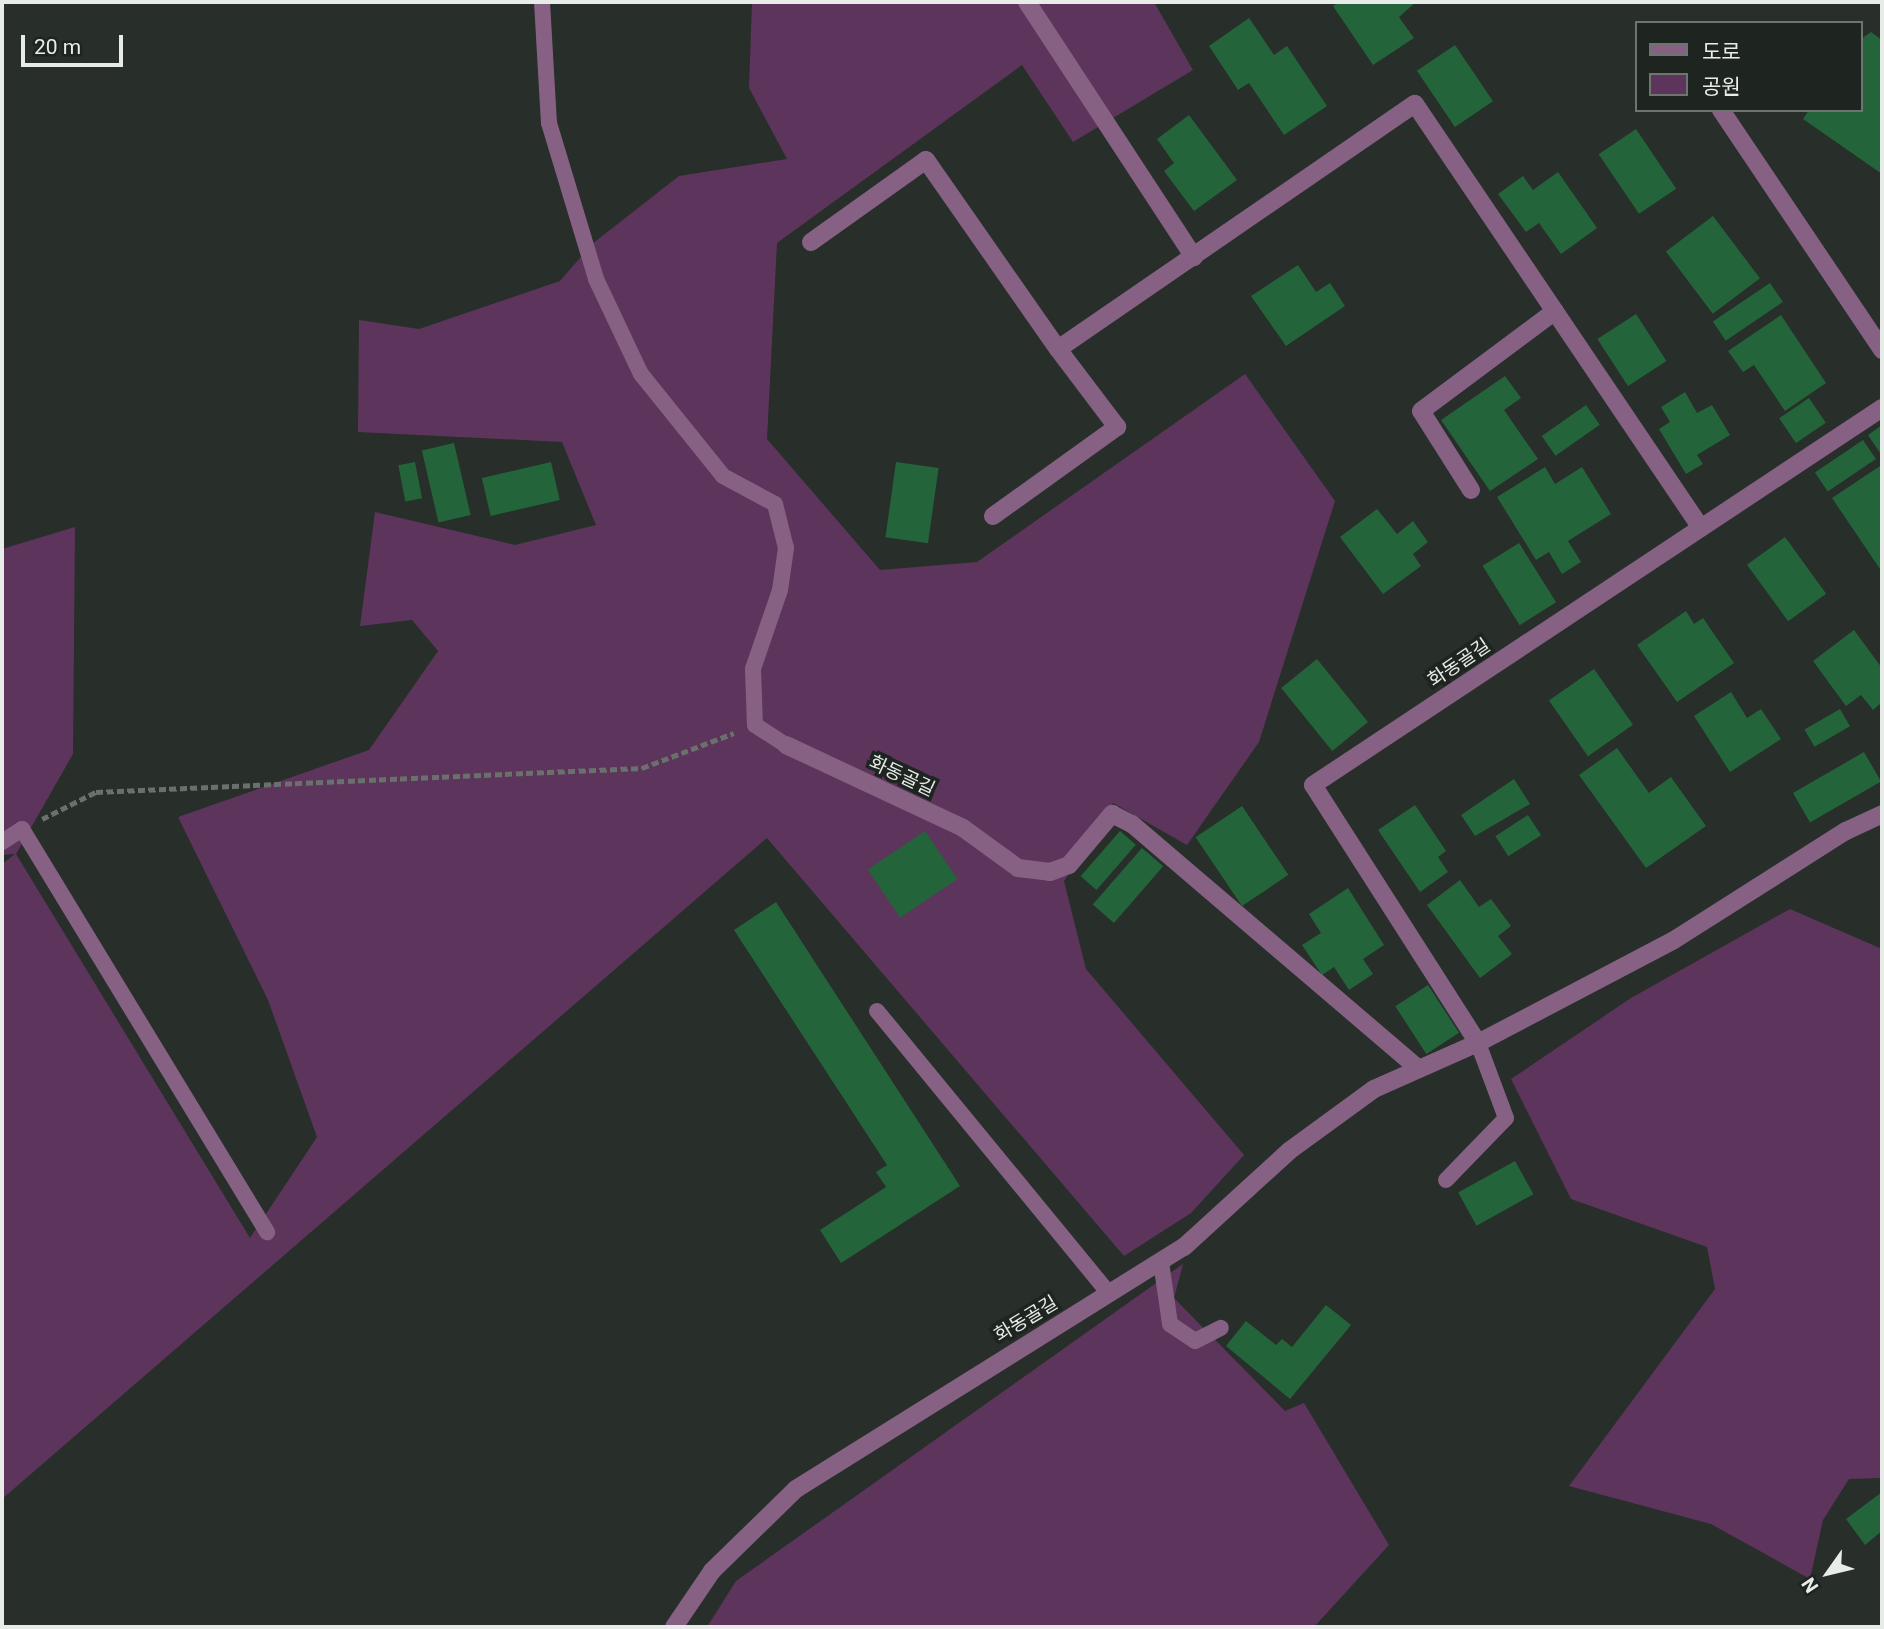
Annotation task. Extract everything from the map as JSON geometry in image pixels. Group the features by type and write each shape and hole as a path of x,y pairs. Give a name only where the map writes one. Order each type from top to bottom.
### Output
{"street":[{"path":"1027,2 1194,257"},
{"path":"1058,349 1415,104 1701,528"},
{"path":"1722,112 1882,349"},
{"path":"811,242 926,160 1058,349 1117,427 993,516"},
{"path":"1471,490 1421,411 1555,311"},
{"name":"화동골길","path":"1478,1043 1313,785 1882,408"},
{"name":"화동골길","path":"786,745 963,828 1018,868 1050,872 1069,865 1112,814 1132,824 1419,1069"},
{"name":"화동골길","path":"674,1627 712,1571 796,1489 1185,1247 1289,1151 1374,1089 1478,1043 1674,940 1846,831 1882,814"}],"lane":[{"path":"542,2 549,123 596,279 641,374 723,476 775,504 786,548 780,590 753,669 755,725 786,745"},
{"path":"2,842 23,829 267,1232"},
{"path":"877,1011 1109,1293"},
{"path":"1446,1180 1506,1118 1478,1043"},
{"path":"1161,1262 1170,1324 1195,1341 1221,1328"}],"path":[{"path":"23,829 96,792 642,768 755,725"}],"green space":[{"path":"752,2 1154,2 1193,70 1073,142 1022,65 777,243 767,439 880,570 977,562 1245,374 1335,501 1259,742 1187,845 1113,803 1064,881 1086,969 1244,1155 1191,1213 1124,1256 767,838 2,1499 2,864 15,854 2,855 2,549 75,527 73,754 16,854 250,1238 317,1137 268,1000 178,817 369,750 438,651 412,620 360,626 375,512 515,545 596,525 562,442 358,432 359,320 419,329 560,281 592,244 679,176 787,159 749,88"},
{"path":"1790,909 1882,949 1882,1478 1849,1479 1823,1520 1810,1579 1711,1524 1569,1486 1715,1289 1707,1247 1571,1199 1511,1079 1631,998"},
{"path":"1183,1264 1174,1298 1285,1411 1304,1403 1389,1545 1314,1627 707,1627 736,1581"}],"building":[{"path":"1339,2 1416,2 1399,17 1414,38 1373,65 1333,6"},
{"path":"1249,18 1274,55 1287,46 1327,106 1284,135 1249,83 1238,90 1209,46"},
{"path":"1871,32 1882,40 1882,174 1803,119 1808,112 1863,112 1863,38"},
{"path":"1455,45 1493,101 1455,127 1417,71"},
{"path":"1189,115 1237,180 1194,211 1164,171 1174,163 1157,139"},
{"path":"1636,129 1676,189 1639,214 1599,154"},
{"path":"1558,172 1597,228 1561,254 1539,223 1526,232 1498,194 1523,176 1533,190"},
{"path":"1713,216 1760,278 1713,314 1666,252"},
{"path":"1298,265 1316,292 1330,283 1345,306 1286,346 1251,296"},
{"path":"1770,283 1783,302 1726,341 1713,322"},
{"path":"1636,314 1666,361 1628,386 1597,339"},
{"path":"1781,315 1826,383 1785,411 1754,365 1743,372 1728,351"},
{"path":"1505,376 1521,398 1504,410 1538,459 1490,491 1441,420"},
{"path":"1685,392 1697,413 1712,405 1730,435 1697,455 1703,464 1686,474 1659,429 1670,422 1661,407"},
{"path":"1809,398 1826,423 1796,443 1779,418"},
{"path":"1586,405 1600,425 1556,456 1542,436"},
{"path":"1882,425 1882,456 1868,435"},
{"path":"1863,440 1876,459 1828,492 1815,472"},
{"path":"454,443 471,515 438,523 422,450"},
{"path":"415,462 422,498 405,502 398,465"},
{"path":"551,462 560,500 491,516 482,478"},
{"path":"896,462 939,468 928,543 885,537"},
{"path":"1880,466 1882,469 1882,572 1832,498"},
{"path":"1545,467 1555,484 1582,467 1611,514 1568,541 1581,562 1562,574 1549,552 1536,560 1497,497"},
{"path":"1377,509 1397,534 1413,521 1428,542 1413,554 1421,566 1383,594 1340,537"},
{"path":"1785,537 1826,594 1788,621 1747,565"},
{"path":"1519,543 1556,602 1520,625 1483,566"},
{"path":"1686,611 1694,624 1703,618 1734,663 1677,702 1637,645"},
{"path":"1854,630 1882,668 1882,702 1873,710 1861,695 1846,706 1813,661"},
{"path":"1317,659 1368,722 1332,751 1281,688"},
{"path":"1594,669 1633,725 1588,756 1549,701"},
{"path":"1731,692 1747,718 1761,709 1781,739 1730,772 1694,716"},
{"path":"1840,709 1850,726 1814,747 1804,730"},
{"path":"1617,748 1649,793 1671,777 1706,826 1646,868 1579,775"},
{"path":"1864,752 1881,781 1810,822 1793,793"},
{"path":"1514,779 1530,804 1475,836 1461,815"},
{"path":"1415,805 1446,851 1438,857 1448,872 1420,892 1378,830"},
{"path":"1242,806 1288,875 1242,906 1196,837"},
{"path":"1528,815 1541,835 1508,856 1495,836"},
{"path":"925,831 957,879 900,918 868,870"},
{"path":"1120,831 1136,845 1096,890 1081,876"},
{"path":"1142,848 1163,866 1114,923 1093,905"},
{"path":"1460,880 1479,907 1491,899 1511,926 1498,936 1512,954 1480,978 1427,905"},
{"path":"1348,888 1384,945 1363,959 1373,974 1349,990 1334,967 1322,975 1302,945 1321,933 1309,914"},
{"path":"776,902 960,1186 841,1263 820,1230 886,1187 876,1172 887,1165 734,930"},
{"path":"1428,985 1459,1033 1426,1054 1395,1006"},
{"path":"1515,1161 1533,1194 1477,1226 1458,1193"},
{"path":"1326,1305 1351,1325 1290,1399 1226,1346 1246,1321 1276,1345 1282,1339 1292,1347"},
{"path":"1882,1492 1882,1531 1865,1545 1846,1519"}]}
